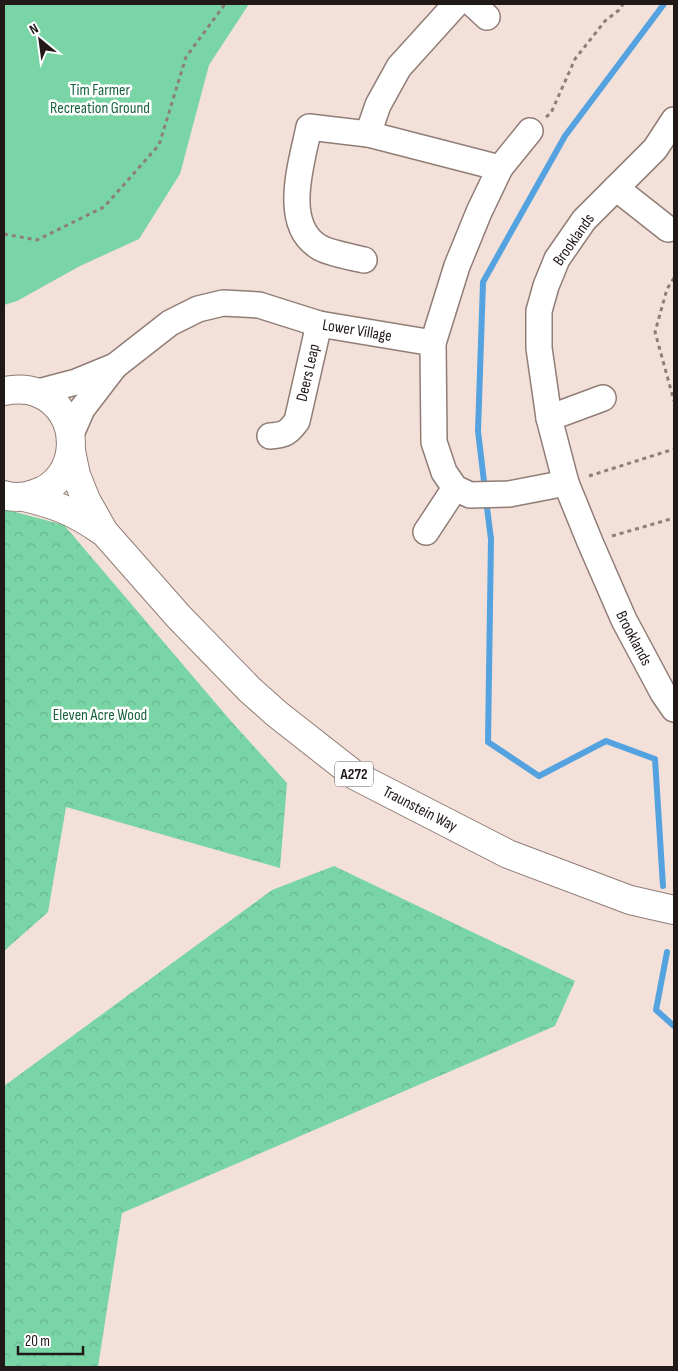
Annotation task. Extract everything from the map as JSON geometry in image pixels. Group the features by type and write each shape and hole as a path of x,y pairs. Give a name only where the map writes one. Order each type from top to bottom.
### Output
{"highway":[{"path":"4,391 20,389 38,392"},
{"name":"Traunstein Way","path":"38,392 54,402 65,416 76,475 86,500 104,532 179,617 250,690 277,714 356,776 508,854 630,900 674,910"},
{"path":"14,496 41,492 55,482 66,468 71,442"},
{"name":"Traunstein Way","path":"14,496 53,503 78,515 104,532"}],"street":[{"path":"368,134 378,105 398,66 456,4"},
{"name":"Brooklands","path":"674,120 655,149 584,220 557,259 546,286 539,311 539,348 549,418 566,483 624,620 663,693 674,709"},
{"path":"364,260 320,248 304,234 296,209 299,178 309,127 368,134 500,168"},
{"path":"530,131 500,168 479,212 457,266 433,343 434,442 444,472 462,492 509,494 566,483"},
{"path":"616,188 668,229"},
{"name":"Lower Village","path":"38,392 76,382 114,366 170,323 198,308 223,303 259,304 319,324 433,343"},
{"name":"Deers Leap","path":"270,436 283,435 305,423 319,324"},
{"name":"Lower Village","path":"71,442 82,408 114,366"},
{"path":"549,418 603,398"},
{"path":"426,532 462,492"}],"path":[{"path":"4,234 37,240 104,207 159,145 186,57 225,4"},
{"path":"530,131 551,113 575,59 605,21 619,10 623,4"},
{"path":"674,278 667,289 654,332 674,401"},
{"path":"566,483 674,449"},
{"path":"590,542 674,518"}],"green space":[{"name":"Tim Farmer Recreation Ground","path":"4,4 249,4 209,65 180,174 139,239 80,266 17,301 4,305"},
{"name":"Eleven Acre Wood","path":"4,509 64,525 230,720 287,783 280,868 66,807 48,912 4,951"},
{"path":"334,866 575,981 555,1026 122,1213 98,1367 4,1367 4,1086 272,890"}],"waterway":[{"path":"485,490 478,431 483,282 565,136 664,4"},
{"path":"486,500 491,539 488,742 539,776 606,741 655,759 663,886"},
{"path":"667,952 656,1010 674,1026"}]}
